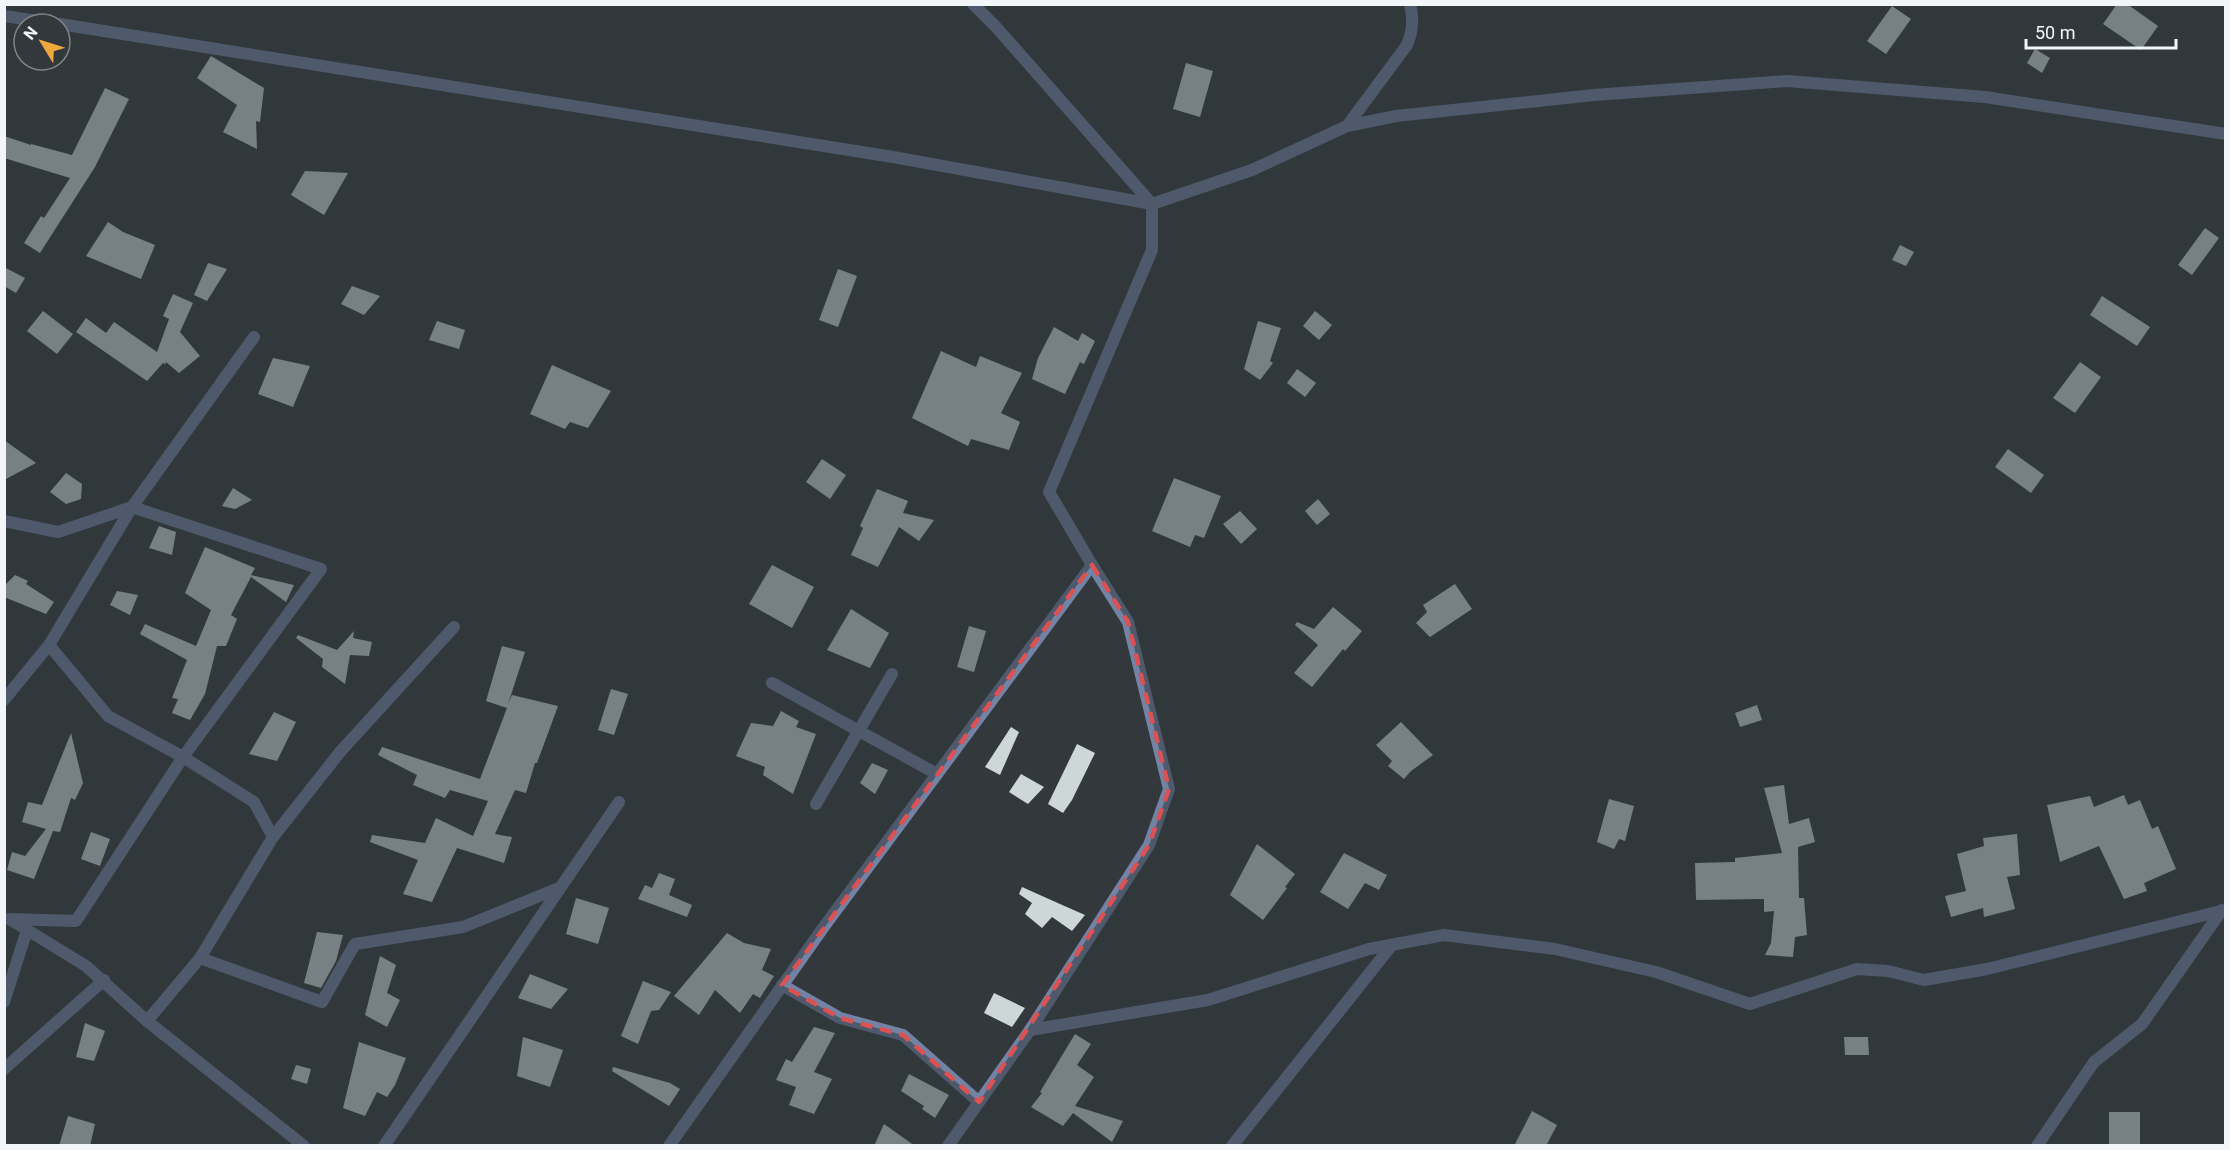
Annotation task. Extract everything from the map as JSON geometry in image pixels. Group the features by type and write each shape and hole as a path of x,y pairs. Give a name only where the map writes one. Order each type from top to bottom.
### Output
{"street":[{"path":"948,1146 1030,1030 1149,845 1169,789 1128,622 1049,492 1148,261 1152,240 1152,204 973,4"},
{"path":"1347,126 1407,45 1411,35 1413,17 1410,4"},
{"path":"72,26 893,157 1152,204 1252,170 1347,126 1396,116 1594,94 1787,81 1985,97 2226,134"},
{"path":"4,700 49,645 132,507 254,337"},
{"path":"4,521 58,532 132,507 321,569 183,757 76,921 7,917"},
{"path":"669,1146 782,985 1092,565"},
{"path":"147,1021 200,958 273,837 340,752 454,627"},
{"path":"49,645 108,716 183,757 254,802 273,837"},
{"path":"816,804 892,674"},
{"path":"772,683 937,774"},
{"path":"384,1146 619,802"},
{"path":"200,958 322,1002 355,944 463,927 560,888"},
{"path":"1030,1030 1208,999 1368,949 1444,935 1555,949 1656,972 1750,1004 1857,969 1888,971 1924,980 1987,969 2224,908"},
{"path":"2037,1146 2094,1062 2142,1024 2224,908"},
{"path":"7,917 86,966 147,1021 304,1146"},
{"path":"4,1002 27,930"},
{"path":"1232,1146 1392,945"},
{"path":"4,1069 104,980"},
{"path":"782,985 840,1018 903,1035 979,1102"}],"highlighted area":[{"path":"1092,565 1128,622 1169,789 1149,845 979,1102 903,1035 840,1018 782,985"}],"building":[{"path":"2117,4 2127,4 2158,26 2141,50 2103,24"},
{"path":"1892,6 1911,19 1886,54 1867,41"},
{"path":"2035,49 2050,58 2042,73 2027,63"},
{"path":"211,56 264,88 260,122 256,121 257,149 223,132 237,105 197,78"},
{"path":"1186,63 1213,71 1200,117 1173,109"},
{"path":"105,88 129,99 95,167 40,253 24,243 41,216 44,218 70,178 4,158 4,136 72,155"},
{"path":"305,171 348,173 324,215 291,195"},
{"path":"108,222 123,232 155,245 141,279 86,256"},
{"path":"2205,228 2219,238 2192,275 2178,265"},
{"path":"1900,245 1914,252 1906,266 1892,260"},
{"path":"208,263 227,269 207,301 194,295"},
{"path":"4,267 25,278 16,293 4,286"},
{"path":"838,269 857,276 838,327 819,320"},
{"path":"352,286 380,296 364,315 341,304"},
{"path":"173,294 193,303 180,332 200,356 179,373 166,362 147,381 76,332 86,318 106,333 114,322 157,352 169,319 163,316"},
{"path":"2102,296 2150,327 2137,346 2090,315"},
{"path":"43,311 73,334 57,354 27,331"},
{"path":"1315,311 1332,325 1319,340 1303,326"},
{"path":"437,321 465,330 459,349 429,340"},
{"path":"1258,321 1281,328 1270,361 1273,363 1260,380 1244,369"},
{"path":"1054,327 1078,341 1082,333 1095,341 1084,364 1080,362 1065,394 1032,379 1038,358"},
{"path":"941,351 976,367 980,356 1022,373 1001,413 1020,422 1009,450 971,439 968,446 912,418"},
{"path":"273,358 310,366 293,407 258,394"},
{"path":"2080,362 2101,377 2075,413 2053,398"},
{"path":"552,365 611,391 588,428 570,422 565,429 530,414"},
{"path":"1297,369 1316,383 1305,397 1287,383"},
{"path":"4,440 36,463 4,480"},
{"path":"2008,449 2044,475 2031,493 1995,467"},
{"path":"822,459 846,475 830,499 806,482"},
{"path":"66,473 82,484 81,499 66,504 50,492"},
{"path":"1174,478 1221,496 1204,538 1195,535 1190,547 1152,531"},
{"path":"233,488 252,500 235,509 222,506"},
{"path":"877,489 908,501 903,513 934,520 919,541 899,527 878,567 851,555 863,528 860,526"},
{"path":"1318,499 1330,514 1317,525 1305,511"},
{"path":"1240,511 1257,529 1241,544 1223,524"},
{"path":"159,526 176,532 172,555 149,548"},
{"path":"205,547 255,568 251,575 294,585 286,602 251,577 231,615 237,619 226,646 217,646 205,694 190,720 172,713 178,699 172,698 187,660 140,634 145,624 196,646 211,610 185,593"},
{"path":"772,565 814,587 792,628 749,604"},
{"path":"15,575 28,581 26,584 54,602 46,614 4,597 4,586"},
{"path":"1455,584 1472,609 1430,637 1416,623 1427,612 1423,605"},
{"path":"117,591 138,595 130,615 110,605"},
{"path":"1333,607 1362,631 1345,651 1343,649 1312,687 1294,673 1318,645 1295,625 1297,622 1314,629"},
{"path":"851,609 889,633 870,668 827,650"},
{"path":"969,626 986,631 974,672 957,667"},
{"path":"354,631 353,638 372,642 369,656 350,655 345,684 322,667 323,659 296,638 298,635 337,650"},
{"path":"502,646 525,652 508,704 512,695 558,706 537,763 535,763 526,793 515,790 495,834 512,837 504,863 457,848 432,902 403,894 418,860 370,842 372,835 425,843 436,818 473,836 488,801 450,790 445,798 413,785 417,775 378,755 382,747 480,779 507,708 486,701"},
{"path":"611,689 628,694 614,735 598,730"},
{"path":"1757,705 1762,720 1740,727 1735,713"},
{"path":"781,711 799,721 796,727 816,734 793,794 763,775 765,767 736,756 751,723 773,726"},
{"path":"274,712 296,722 277,761 249,754"},
{"path":"1401,722 1433,755 1404,779 1388,766 1392,761 1376,745"},
{"path":"1011,727 1019,732 1000,775 985,767"},
{"path":"71,733 83,783 75,800 71,798 60,832 53,831 34,879 7,870 12,852 25,856 46,829 22,822 28,802 42,805"},
{"path":"1077,744 1095,753 1072,800 1063,813 1048,804"},
{"path":"872,763 888,770 875,794 860,783"},
{"path":"1021,774 1044,787 1028,804 1009,792"},
{"path":"1784,785 1789,824 1809,818 1815,842 1798,847 1799,898 1804,898 1807,935 1795,937 1793,957 1765,955 1771,943 1774,911 1764,912 1764,899 1696,900 1695,863 1735,862 1735,858 1782,853 1764,788"},
{"path":"2124,795 2128,805 2140,800 2152,829 2158,826 2176,869 2144,883 2147,891 2124,899 2099,846 2060,862 2047,805 2090,796 2094,807"},
{"path":"1609,799 1634,806 1625,841 1619,839 1614,849 1597,842"},
{"path":"91,832 110,839 100,866 81,859"},
{"path":"2017,834 2020,875 2007,877 2015,909 1984,917 1983,908 1951,917 1945,896 1966,891 1957,854 1984,846 1983,838"},
{"path":"1257,844 1295,874 1263,920 1230,895"},
{"path":"1344,853 1387,875 1379,890 1365,883 1348,909 1320,892"},
{"path":"659,873 675,879 669,895 692,905 687,917 638,899 645,885 652,888"},
{"path":"1022,887 1085,915 1072,931 1052,917 1042,928 1025,914 1032,903 1019,894"},
{"path":"576,898 609,908 598,944 566,934"},
{"path":"317,932 343,935 336,961 321,988 304,983"},
{"path":"727,933 744,943 771,949 762,970 774,976 760,998 753,994 740,1013 715,990 699,1015 674,996"},
{"path":"380,956 396,965 387,993 400,1000 387,1027 365,1015"},
{"path":"530,974 568,989 551,1009 518,998"},
{"path":"643,981 671,992 659,1010 651,1011 638,1044 621,1036"},
{"path":"994,993 1025,1008 1012,1027 984,1013"},
{"path":"85,1023 105,1031 94,1061 76,1057"},
{"path":"814,1027 835,1033 814,1072 832,1079 814,1114 789,1105 796,1087 776,1080 786,1059 792,1062"},
{"path":"1075,1034 1091,1044 1077,1065 1094,1077 1075,1106 1123,1121 1112,1142 1073,1113 1063,1126 1031,1107 1042,1093 1040,1092"},
{"path":"523,1037 563,1050 550,1087 517,1076"},
{"path":"1844,1037 1868,1037 1869,1055 1845,1055"},
{"path":"359,1042 406,1058 395,1085 387,1097 377,1092 365,1116 343,1108"},
{"path":"296,1065 311,1069 307,1084 291,1079"},
{"path":"613,1067 670,1083 680,1089 669,1106 612,1071"},
{"path":"909,1074 949,1095 935,1118 922,1109 924,1106 901,1091"},
{"path":"1532,1111 1557,1125 1546,1146 1514,1146"},
{"path":"2109,1112 2140,1112 2140,1146 2109,1146"},
{"path":"68,1116 95,1124 90,1146 59,1146"},
{"path":"884,1124 915,1146 874,1146"}]}
